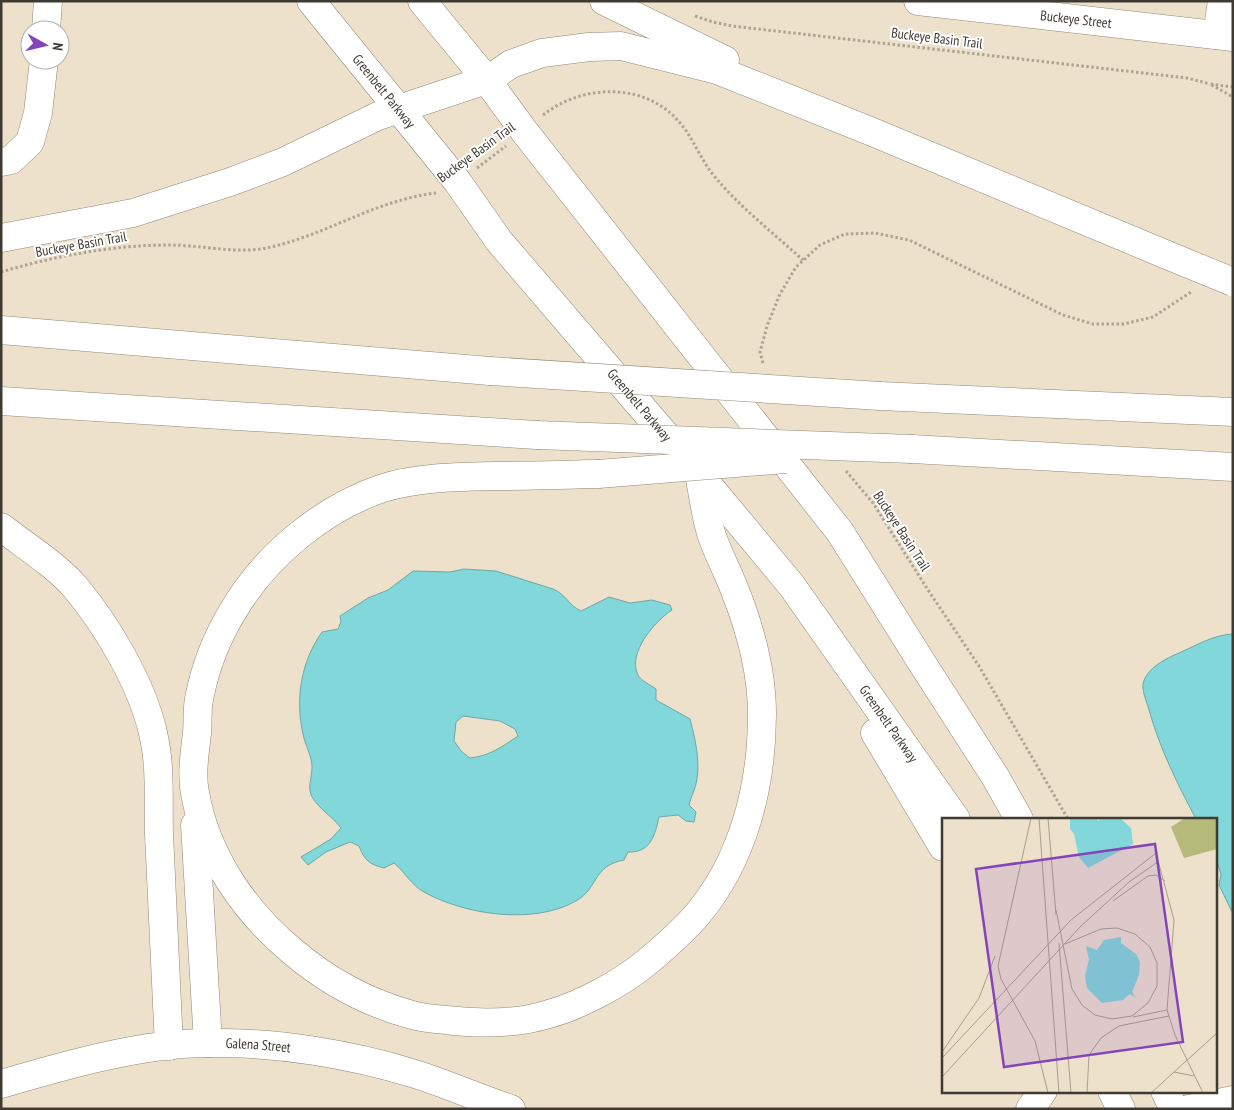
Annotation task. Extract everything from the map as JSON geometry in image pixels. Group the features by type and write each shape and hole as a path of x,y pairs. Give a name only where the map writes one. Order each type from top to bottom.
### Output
{"main road":[{"path":"47,20 48,1"},
{"name":"Greenbelt Parkway","path":"311,1 457,181 499,241 699,474 792,586 955,818"},
{"path":"422,1 486,79 524,131 840,532 996,778 1018,818"},
{"path":"604,1 870,131"},
{"path":"1222,1 1225,36"},
{"name":"Buckeye Street","path":"928,2 1225,36"},
{"path":"1,238 11,238 133,213 230,182 283,162 378,116 486,79 511,64 542,53 589,47 621,46 717,70 870,131 1233,282"},
{"path":"1,162 11,160 30,142 38,113 43,70"},
{"path":"4,330 490,371 880,396 1233,412"},
{"path":"1,401 537,435 912,449 1233,467"},
{"path":"208,1043 194,788 199,699 211,657 225,623 256,577 279,552 311,526 347,504 384,488 418,481 456,477 598,474 912,449"},
{"path":"194,788 202,822 215,855 239,896 268,932 331,981 366,999 415,1016 462,1022 505,1022 548,1014 614,984 637,970 670,943 699,913 720,881 740,841 751,809 760,757 762,711 758,670 748,628 735,590 711,533 699,474"},
{"path":"1,528 47,562 74,586 97,616 123,658 153,732 158,765 158,819 169,1046"},
{"path":"792,586 942,845"},
{"name":"Galena Street","path":"1,1084 48,1070 101,1058 169,1046 208,1043 278,1046 350,1058 414,1074 511,1109"},
{"path":"1030,1109 1042,1092"},
{"path":"1112,1092 1121,1109"},
{"path":"1166,1092 1174,1109"},
{"path":"1189,1109 1233,1100"}],"path":[{"name":"Buckeye Basin Trail","path":"694,15 732,26 1187,78 1233,87"},
{"name":"Buckeye Basin Trail","path":"1210,84 1233,97"},
{"name":"Buckeye Basin Trail","path":"1,272 56,258 138,245 192,245 238,249 269,248 298,239 393,202 439,193 486,163 554,107 576,97 618,91 640,95 665,108 681,124 713,174 736,199 803,260"},
{"path":"766,370 760,352 766,326 780,294 796,267 803,260 820,245 845,234 875,233 909,240 1062,315 1093,324 1124,324 1153,318 1195,289"},
{"name":"Buckeye Basin Trail","path":"843,467 873,503 979,666 1067,818"}],"water":[{"path":"464,569 496,571 553,589 581,611 609,597 630,603 652,600 670,605 672,610 644,638 636,657 636,666 639,677 656,689 656,700 690,719 698,764 696,782 689,805 696,812 694,822 686,821 678,815 659,817 653,837 642,850 628,852 624,860 606,867 583,896 559,908 540,913 520,915 479,911 459,906 441,900 419,889 394,863 384,868 371,863 363,855 359,846 350,842 326,852 308,865 301,857 331,839 341,828 315,802 310,790 312,763 301,721 300,694 305,668 315,644 322,632 338,629 341,622 340,616 368,598 388,590 413,571 450,572","holes":["463,716 500,721 515,729 518,736 489,753 470,758 462,752 454,741 456,722"]},
{"path":"1233,634 1233,914 1219,885 1221,874 1216,860 1216,818 1196,818 1164,752 1153,724 1143,687 1148,673 1163,661 1205,641"}]}
